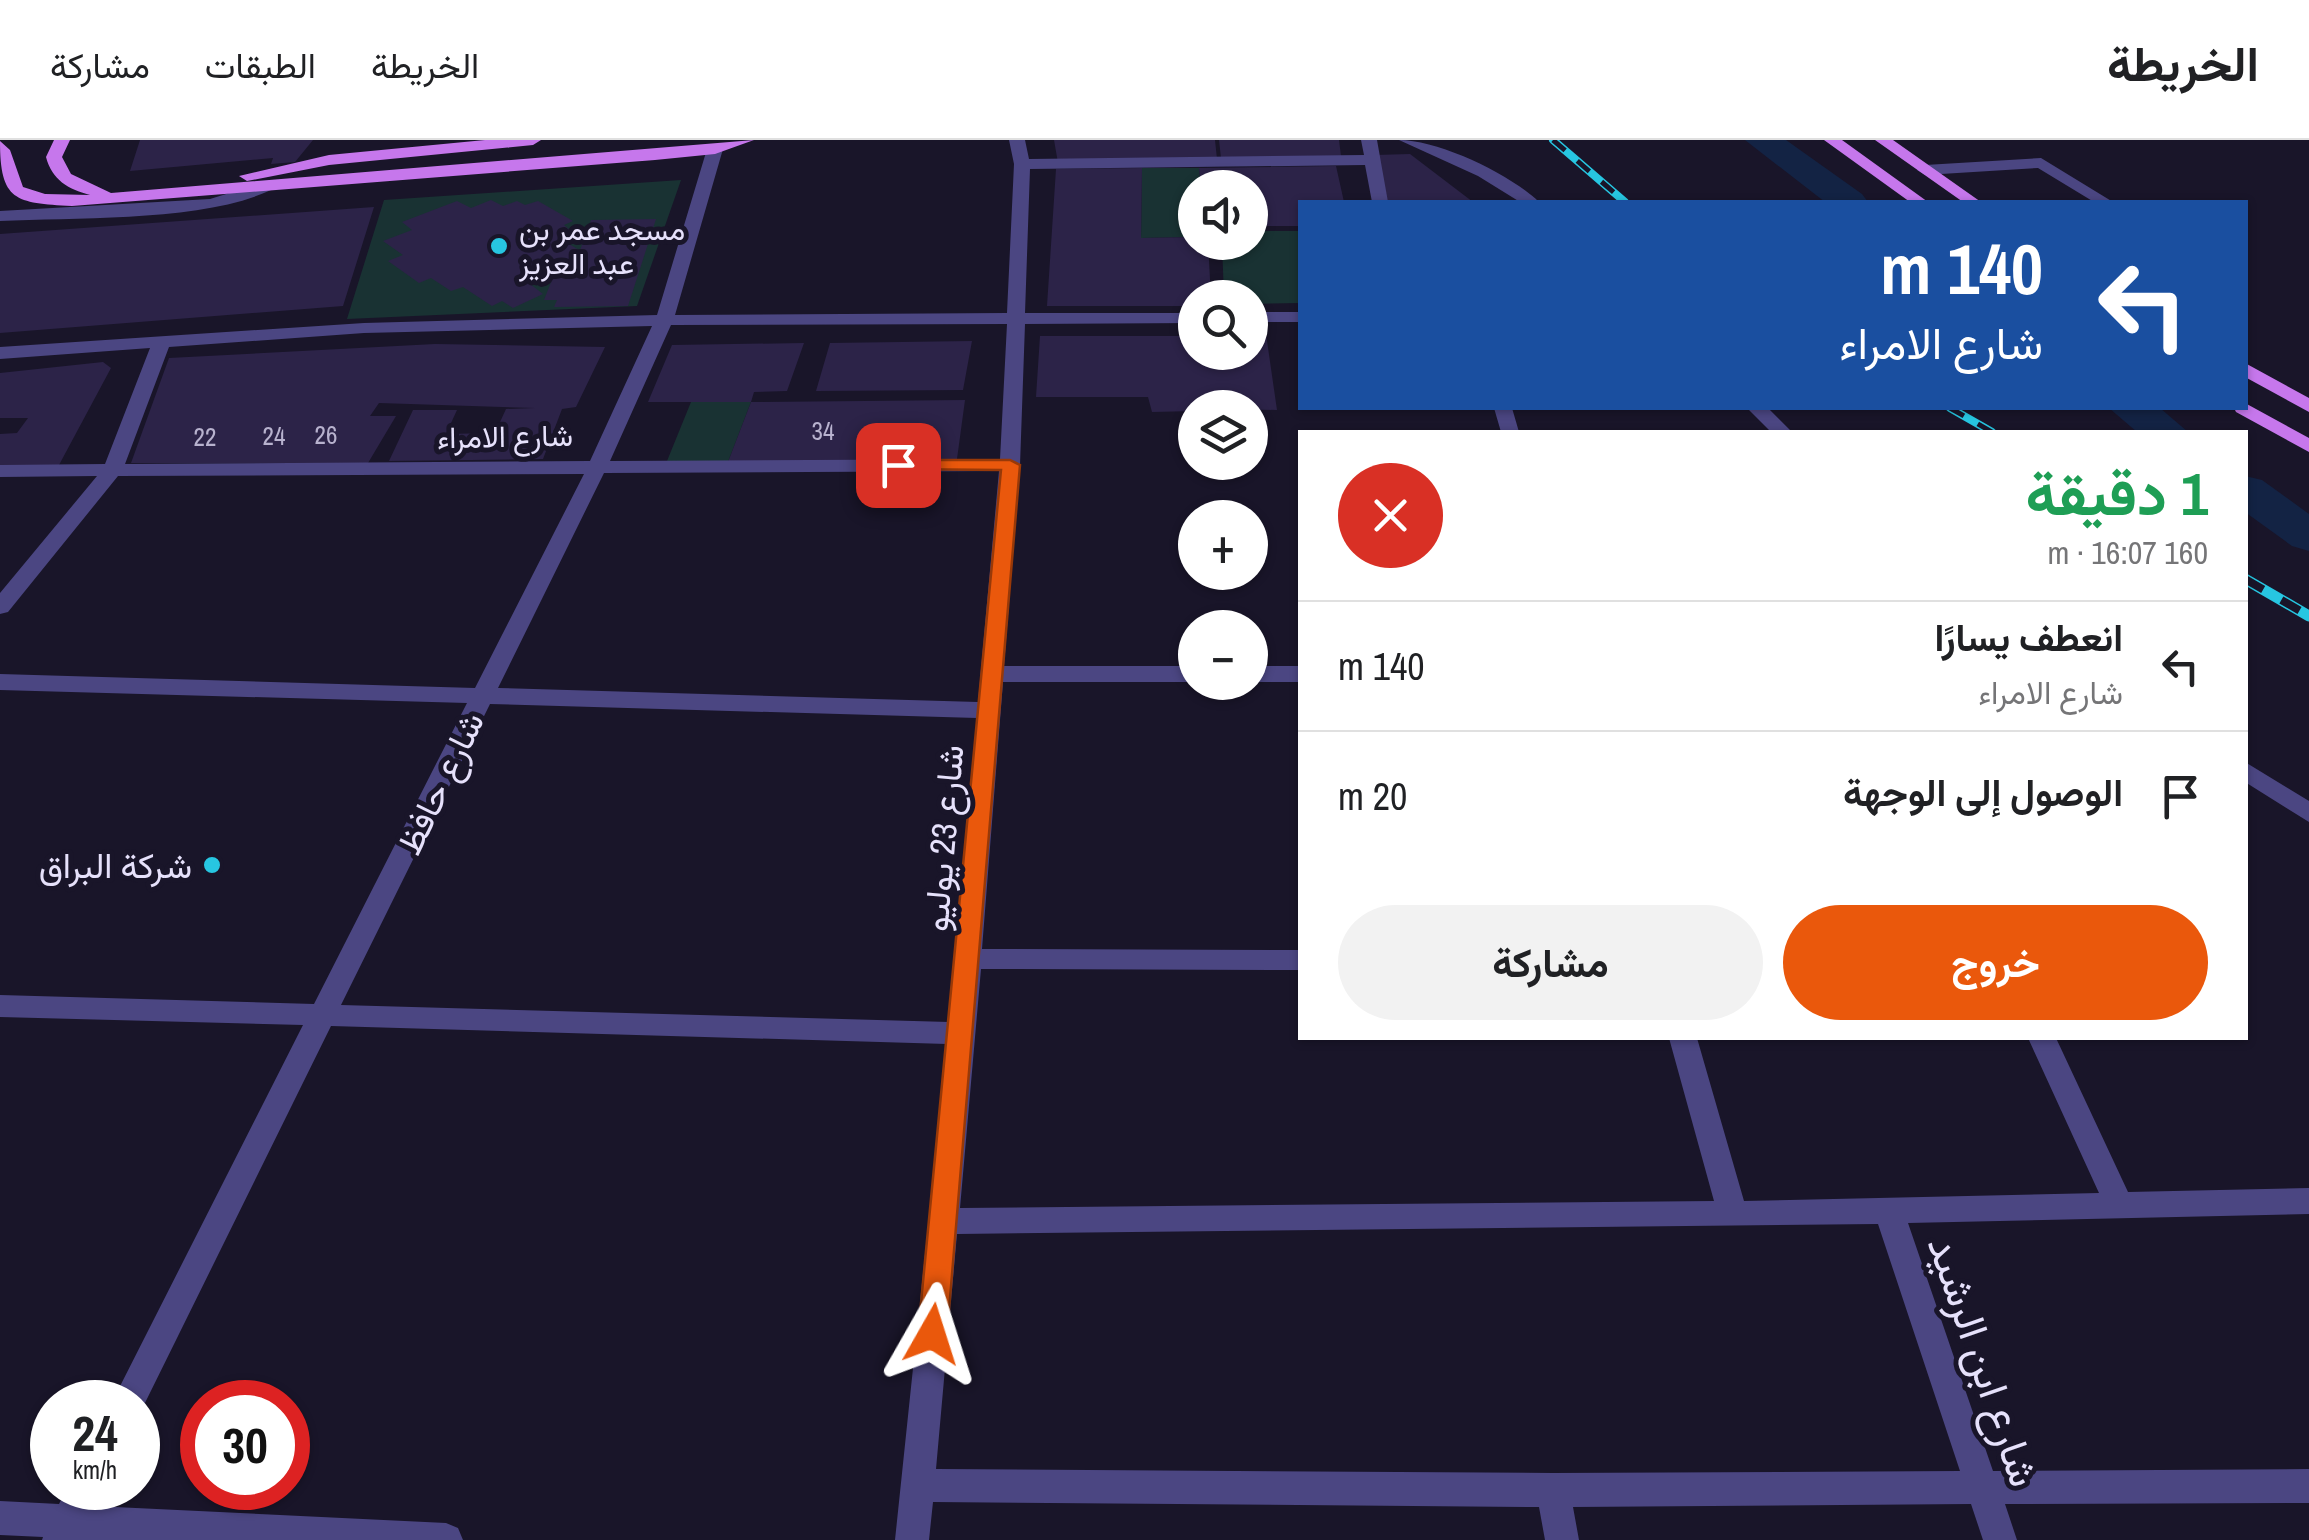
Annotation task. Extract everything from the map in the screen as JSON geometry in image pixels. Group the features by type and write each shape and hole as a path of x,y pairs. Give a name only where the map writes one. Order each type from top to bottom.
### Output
{"main road":[{"path":"62,140 54,157 55,166 70,182 100,192 139,196"},
{"path":"194,193 256,174 329,160 533,140"},
{"path":"0,146 7,159 8,180 24,194 72,201 265,188 746,140"},
{"path":"1832,140 1917,200"},
{"path":"1883,140 1971,200"},
{"path":"2248,371 2306,402"},
{"path":"2246,410 2309,446"}],"street":[{"path":"1368,140 1380,200"},
{"path":"1407,140 1484,172 1528,200"},
{"name":"شارع حافظ","path":"139,1380 598,465 664,320 716,144"},
{"path":"1020,152 1372,160"},
{"name":"شارع 23 يوليو","path":"912,1540 962,1034 1010,465 1020,152"},
{"path":"1925,170 2041,164 2102,200"},
{"path":"0,216 210,204 265,188"},
{"path":"1268,318 1298,317"},
{"path":"0,353 364,328 664,320 1178,318"},
{"path":"0,607 112,470 162,340"},
{"path":"1759,410 1780,430"},
{"name":"شارع الامراء","path":"0,471 1010,465"},
{"path":"992,674 1178,674"},
{"path":"1268,674 1298,674"},
{"path":"0,682 988,710"},
{"path":"2248,772 2309,812"},
{"path":"968,959 1298,960"},
{"path":"0,1006 962,1034"},
{"path":"1683,1040 1733,1214"},
{"path":"2043,1040 2120,1206"},
{"path":"943,1222 1733,1214 2309,1201"},
{"name":"شارع ابن الرشيد","path":"1888,1210 2000,1540"},
{"path":"918,1485 1552,1490 2309,1486"},
{"path":"1552,1490 1562,1540"},
{"path":"0,1518 64,1531 446,1540"}],"green space":[{"path":"1142,168 1199,168 1178,170 1178,237 1141,238"},
{"path":"681,180 637,306 347,319 384,200"},
{"path":"1268,231 1298,231 1298,303 1268,304 1268,280 1223,280 1223,260 1268,260"},
{"path":"691,402 751,402 728,462 667,461"}],"building":[{"path":"140,140 313,140 295,162 271,164 273,158 130,171"},
{"path":"1054,140 1215,140 1217,159 1058,163"},
{"path":"1219,140 1339,140 1341,156 1221,158"},
{"path":"1410,154 1470,200 1385,200 1375,155"},
{"path":"1336,166 1344,200 1298,200 1298,226 1268,226 1268,170 1199,170"},
{"path":"1142,168 1141,238 1178,237 1178,260 1209,260 1210,280 1178,280 1178,306 1047,306 1056,169"},
{"path":"491,200 503,206 538,201 573,221 564,225 572,232 559,238 579,250 574,260 525,280 543,294 513,308 502,301 492,306 463,287 451,291 431,278 419,283 388,261 403,255 383,241 412,230 402,222 457,201 471,208"},
{"path":"374,207 343,306 0,333 0,234"},
{"path":"656,219 628,306 554,307 557,300 544,300 555,272 572,272 591,220"},
{"path":"1040,336 1178,336 1178,370 1268,370 1268,348 1277,410 1268,410 1268,390 1178,390 1178,411 1152,412 1148,397 1036,397"},
{"path":"972,341 963,390 816,391 830,343"},
{"path":"804,343 787,391 754,392 751,402 648,402 672,345"},
{"path":"435,344 605,347 576,407 562,409 543,459 389,461 413,410 457,410 446,434 495,433 506,409 535,408 379,403 370,416 396,416 368,463 131,463 169,358"},
{"path":"103,362 111,368 59,465 0,466 0,434 17,433 28,418 0,418 0,373"},
{"path":"965,400 957,459 728,462 751,402"}],"waterway":[{"path":"1763,140 1846,200"},
{"path":"2134,410 2163,430"},
{"path":"2248,492 2309,536"}],"railway":[{"path":"1553,140 1623,200"},
{"path":"1954,410 1988,430"},
{"path":"2248,581 2309,616"}],"place":[{"name":"مسجد عمر بن عبد العزيز","path":"499,246"},
{"name":"شركة البراق","path":"212,865"}],"route":[{"path":"898,465 1010,465 932,1334"}]}
